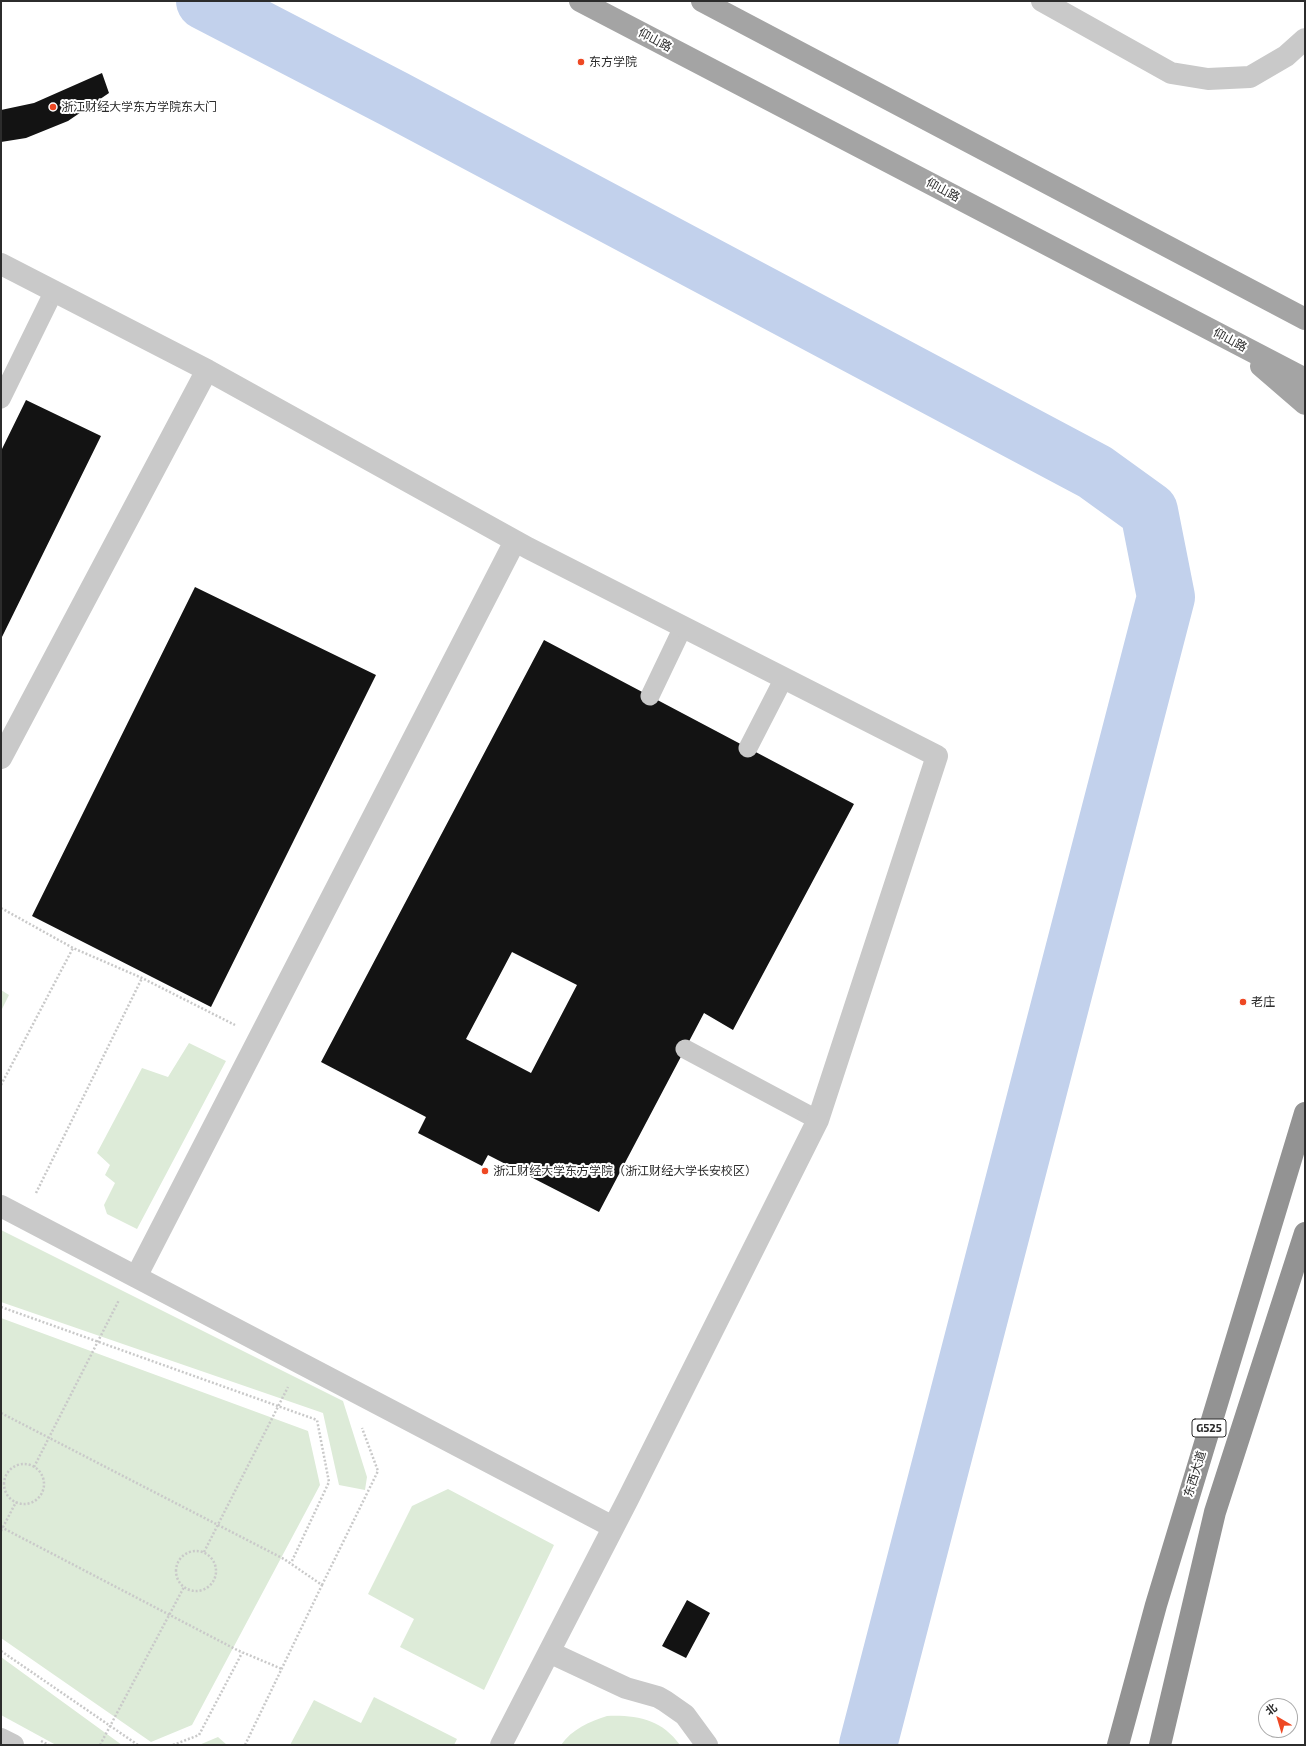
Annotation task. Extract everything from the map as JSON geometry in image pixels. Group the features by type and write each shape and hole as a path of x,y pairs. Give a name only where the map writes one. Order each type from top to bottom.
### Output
{"highway":[{"name":"东西大道","path":"1118,1745 1156,1605 1305,1113"},
{"name":"G525","path":"1160,1745 1215,1512 1305,1233"}],"main road":[{"name":"仰山路","path":"580,1 1305,379"},
{"path":"702,1 1305,319"},
{"path":"1229,339 1305,404"}],"street":[{"path":"1042,1 1171,72 1208,79 1250,77 1286,56 1305,39"},
{"path":"1,264 207,370 515,541 937,756 818,1120 613,1528 501,1745"},
{"path":"1,758 207,370"},
{"path":"136,1277 515,541"},
{"path":"1,1206 613,1528"},
{"path":"549,1652 626,1688 658,1697 665,1701 685,1715 706,1745"},
{"path":"1,1739 13,1745"}],"lane":[{"path":"1,399 54,291"},
{"path":"650,696 683,627"},
{"path":"748,748 784,678"},
{"path":"685,1049 818,1120"}],"path":[{"path":"1,908 74,948 142,978 259,1038"},
{"path":"1,1086 74,948"},
{"path":"23,1218 142,978"},
{"path":"34,1467 121,1297"},
{"path":"1,1307 317,1420 330,1482 291,1563"},
{"path":"204,1552 300,1363"},
{"path":"1,1413 291,1563 322,1585"},
{"path":"245,1745 378,1471 360,1423"},
{"path":"19,1464 26,1464 34,1467 41,1474 43,1479 42,1492 38,1498 26,1504 16,1502 8,1496 5,1489 5,1476 9,1470 19,1464"},
{"path":"16,1502 2,1529 242,1653 282,1669"},
{"path":"191,1551 204,1552 213,1561 215,1572 214,1579 210,1585 198,1590 191,1590 184,1587 176,1577 177,1563 191,1551"},
{"path":"100,1745 184,1587"},
{"path":"1,1651 138,1745"},
{"path":"173,1745 199,1735 242,1653"}],"green space":[{"path":"1,990 9,995 1,1011"},
{"path":"189,1043 226,1061 137,1229 107,1214 104,1205 115,1183 105,1175 110,1165 97,1153 142,1068 168,1077"},
{"path":"1,1230 343,1401 367,1477 365,1490 339,1485 323,1413 1,1302"},
{"path":"1,1318 308,1431 320,1485 192,1725 151,1742 1,1638"},
{"path":"448,1489 554,1545 484,1690 400,1647 414,1619 368,1594 412,1506"},
{"path":"1,1657 122,1745 56,1745 1,1715"},
{"path":"374,1697 457,1739 454,1745 290,1745 314,1700 361,1723"},
{"path":"607,1716 628,1716 648,1720 665,1729 680,1745 561,1745 565,1739 576,1730"},
{"path":"218,1737 227,1745 199,1745"}],"building":[{"name":"浙江财经大学东方学院东大门","path":"102,73 109,93 68,121 26,138 1,142 1,110 34,103"},
{"path":"26,400 101,436 1,639 1,451"},
{"path":"195,587 376,675 211,1007 32,916"},
{"path":"544,640 854,804 733,1030 704,1013 599,1212 488,1155 482,1166 418,1133 426,1117 321,1062","holes":["512,952 577,985 531,1073 466,1039"]},
{"path":"687,1600 710,1613 686,1658 662,1646"}],"waterway":[{"path":"205,1 394,99 1095,472 1149,511 1166,597 868,1745"}],"place":[{"name":"东方学院","path":"581,62"},
{"name":"浙江财经大学东方学院东大门","path":"53,107"},
{"name":"老庄","path":"1243,1002"},
{"name":"浙江财经大学东方学院（浙江财经大学长安校区）","path":"485,1171"}]}
